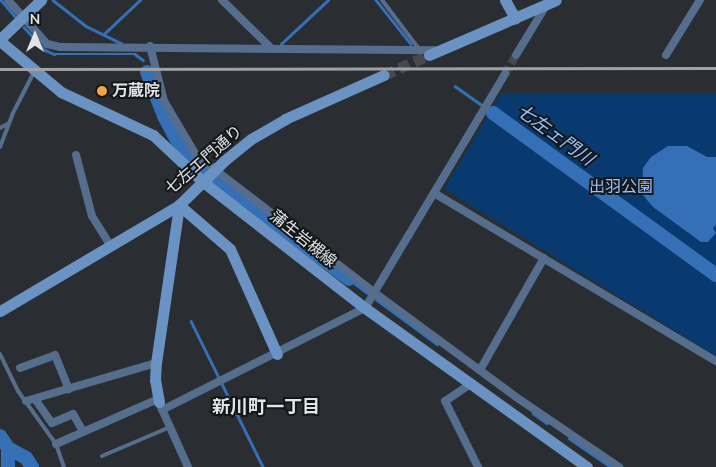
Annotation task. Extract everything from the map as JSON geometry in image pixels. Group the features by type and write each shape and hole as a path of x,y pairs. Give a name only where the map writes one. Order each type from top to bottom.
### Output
{"street":[{"path":"8,0 47,44 54,46 270,47 424,52 441,50 551,2"},
{"path":"0,40 41,0"},
{"path":"222,0 270,47"},
{"path":"504,0 515,18"},
{"path":"666,54 700,0"},
{"path":"516,55 551,2"},
{"name":"蒲生岩槻線","path":"0,40 76,101 153,135 203,182 365,308 587,467"},
{"path":"150,46 164,101 186,141 214,170 375,293 480,370 620,467"},
{"path":"56,444 83,431 160,404 277,354 365,308 505,74"},
{"name":"七左エ門通り","path":"0,310 179,205 239,148 285,119 384,76"},
{"path":"76,156 92,216 110,245"},
{"path":"434,192 716,362"},
{"path":"179,205 230,250 277,354"},
{"path":"179,205 156,363 160,404 188,467"},
{"path":"480,370 544,258"},
{"path":"20,368 55,355 69,389"},
{"path":"26,401 156,363"},
{"path":"472,384 445,401 478,467"},
{"path":"35,399 52,423 73,414 83,431"}],"lane":[{"path":"382,0 424,52"},
{"path":"0,147 9,123 35,70"},
{"path":"0,128 9,123"},
{"path":"0,354 26,401 56,444 64,467"},
{"path":"102,456 170,427"}],"green space":[{"name":"出羽公園","path":"502,93 716,93 716,356 444,189"}],"shaded area":[{"path":"668,146 687,146 707,157 716,157 716,225 713,228 716,233 708,242 701,242 653,207 642,194 643,168 651,157"}],"waterway":[{"path":"1,0 16,17"},
{"path":"53,0 86,26 121,43"},
{"path":"104,34 140,0"},
{"path":"281,44 328,0"},
{"path":"376,0 411,44"},
{"path":"24,27 45,50 54,54 135,54 143,60"},
{"path":"147,72 164,116 177,140 204,171"},
{"path":"455,86 493,113"},
{"name":"七左ェ門川","path":"493,113 716,275"},
{"path":"214,179 349,279"},
{"path":"349,279 370,295"},
{"path":"376,299 437,344"},
{"path":"191,321 263,467"},
{"path":"533,413 547,423"},
{"path":"0,436 8,448 26,458 32,467"},
{"path":"569,438 611,467"},
{"path":"8,448 8,467"}],"tunnel":[{"path":"384,75 429,55"},
{"path":"505,74 516,55"}],"railway":[{"path":"0,69 716,68"}],"place":[{"name":"万蔵院","path":"102,91"}],"district":[{"name":"新川町一丁目","path":"266,407"}]}
